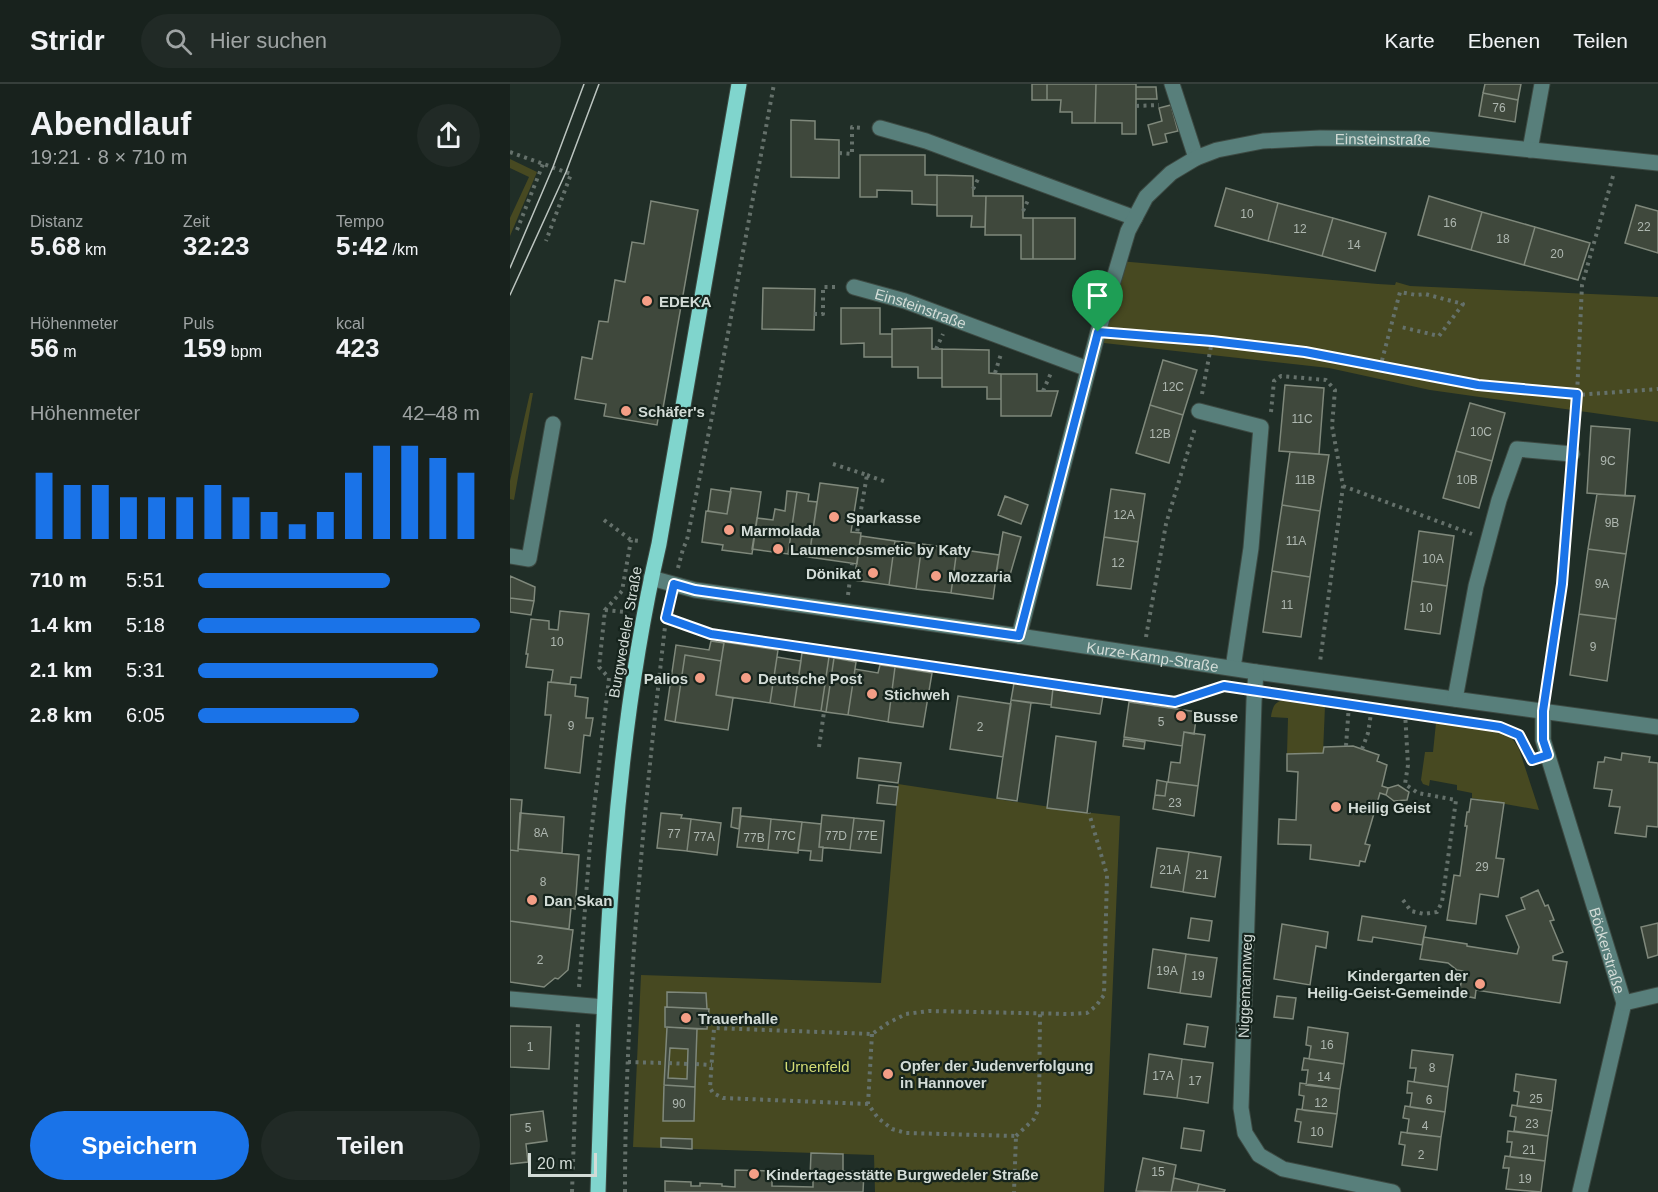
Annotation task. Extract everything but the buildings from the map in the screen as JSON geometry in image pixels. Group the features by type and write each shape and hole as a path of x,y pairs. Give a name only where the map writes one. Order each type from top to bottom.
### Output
{"main road":[{"name":"Burgwedeler Straße","path":"598,1192 610,899 627,726 644,614 663,521 739,84"}],"street":[{"path":"1172,84 1196,158"},
{"path":"1530,150 1542,84"},
{"path":"880,128 926,141 1135,218"},
{"name":"Einsteinstraße","path":"1019,636 1088,369 1128,231 1146,197 1171,173 1196,158 1217,150 1263,141 1320,138 1426,139 1658,163"},
{"name":"Einsteinstraße","path":"854,287 905,301 1088,369"},
{"path":"1199,411 1261,428 1251,548 1233,668"},
{"path":"510,556 529,559 554,424"},
{"path":"1455,699 1476,586 1499,500 1517,449 1572,454"},
{"name":"Kurze-Kamp-Straße","path":"651,578 695,590 1318,681 1658,727"},
{"name":"Niggemannweg","path":"1256,672 1241,1108 1245,1133 1259,1155 1283,1169 1393,1192"},
{"name":"Böckerstraße","path":"1543,711 1543,740 1624,1003 1580,1192"},
{"path":"1624,1003 1658,995"},
{"path":"510,999 604,1007"}],"path":[{"path":"625,1192 628,1062 637,914 666,618 687,540 717,393 774,84"},
{"path":"839,153 852,154 852,128 880,128"},
{"path":"510,152 571,174 546,241"},
{"path":"1543,711 1562,584 1577,394 1582,285 1618,159"},
{"path":"517,230 543,164"},
{"path":"814,314 823,314 823,287 854,287"},
{"path":"1380,368 1400,292 1425,294 1463,304 1439,336 1401,327"},
{"path":"1098,332 1212,341 1305,352 1478,385 1577,394 1658,389"},
{"path":"1143,655 1166,524 1199,411 1212,341"},
{"path":"1261,428 1270,428 1274,381 1281,376 1326,380 1335,390 1332,426 1343,486 1318,681"},
{"path":"833,464 886,482"},
{"path":"857,533 867,475"},
{"path":"1343,486 1489,540"},
{"path":"572,1192 578,1005 590,844 609,678 599,667 605,610 622,591 631,540 604,520"},
{"path":"846,611 852,564"},
{"path":"666,618 711,634 1175,702 1224,686 1255,690"},
{"path":"832,658 833,652"},
{"path":"1346,746 1349,704"},
{"path":"1362,749 1368,733 1372,707 1383,709"},
{"path":"1394,711 1406,712 1408,765 1405,784 1418,793 1456,800 1442,902 1437,912 1424,914 1411,911 1403,900"},
{"path":"819,747 825,712"},
{"path":"1476,723 1500,727 1519,735 1532,760 1548,755"},
{"path":"868,1104 723,1098 713,1093 710,1088 714,1028 872,1034 906,1014 929,1011 1040,1014 1087,1012 1096,1006 1104,995 1107,875 1089,813"},
{"path":"1014,1192 1016,1136 1034,1119 1039,1108 1040,1014"},
{"path":"872,1034 868,1104 878,1118 892,1129 906,1133 1016,1136"},
{"path":"628,1062 688,1064"},
{"path":"696,1064 712,1065"}],"green space":[{"path":"510,159 537,172 510,236 510,218 529,177 510,168"},
{"path":"1119,261 1378,284 1395,285 1396,282 1410,286 1658,297 1658,422 1430,390 1329,368 1095,342"},
{"path":"530,393 533,393 514,500 510,499 510,481"},
{"path":"1288,699 1325,706 1323,753 1287,754 1288,718 1271,717 1275,704"},
{"path":"1436,723 1493,730 1511,738 1519,749 1539,810 1472,798 1472,793 1457,790 1457,785 1430,780 1429,786 1423,784 1421,780 1425,752 1433,752"},
{"name":"Urnenfeld","path":"898,784 1120,816 1104,1192 875,1192 874,1155 633,1147 641,975 881,983"}],"tram line":[{"path":"510,268 553,167 584,84"},
{"path":"510,295 566,172 599,84"}],"place":[{"name":"EDEKA","path":"647,301"},
{"name":"Schäfer's","path":"626,411"},
{"name":"Sparkasse","path":"834,517"},
{"name":"Marmolada","path":"729,530"},
{"name":"Laumencosmetic by Katy","path":"778,549"},
{"name":"Dönikat","path":"873,573"},
{"name":"Mozzaria","path":"936,576"},
{"name":"Palios","path":"700,678"},
{"name":"Deutsche Post","path":"746,678"},
{"name":"Stichweh","path":"872,694"},
{"name":"Busse","path":"1181,716"},
{"name":"Heilig Geist","path":"1336,807"},
{"name":"Dan Skan","path":"532,900"},
{"name":"Kindergarten der Heilig-Geist-Gemeinde","path":"1480,984"},
{"name":"Trauerhalle","path":"686,1018"},
{"name":"Opfer der Judenverfolgung in Hannover","path":"888,1074"},
{"name":"Kindertagesstätte Burgwedeler Straße","path":"754,1174"}],"route":[{"path":"1098,332 1212,341 1305,352 1478,385 1577,394 1562,584 1543,711 1543,740 1548,755 1532,760 1519,735 1500,727 1406,712 1224,686 1175,702 711,634 666,618 674,584 695,590 1019,636 1098,332"}]}
